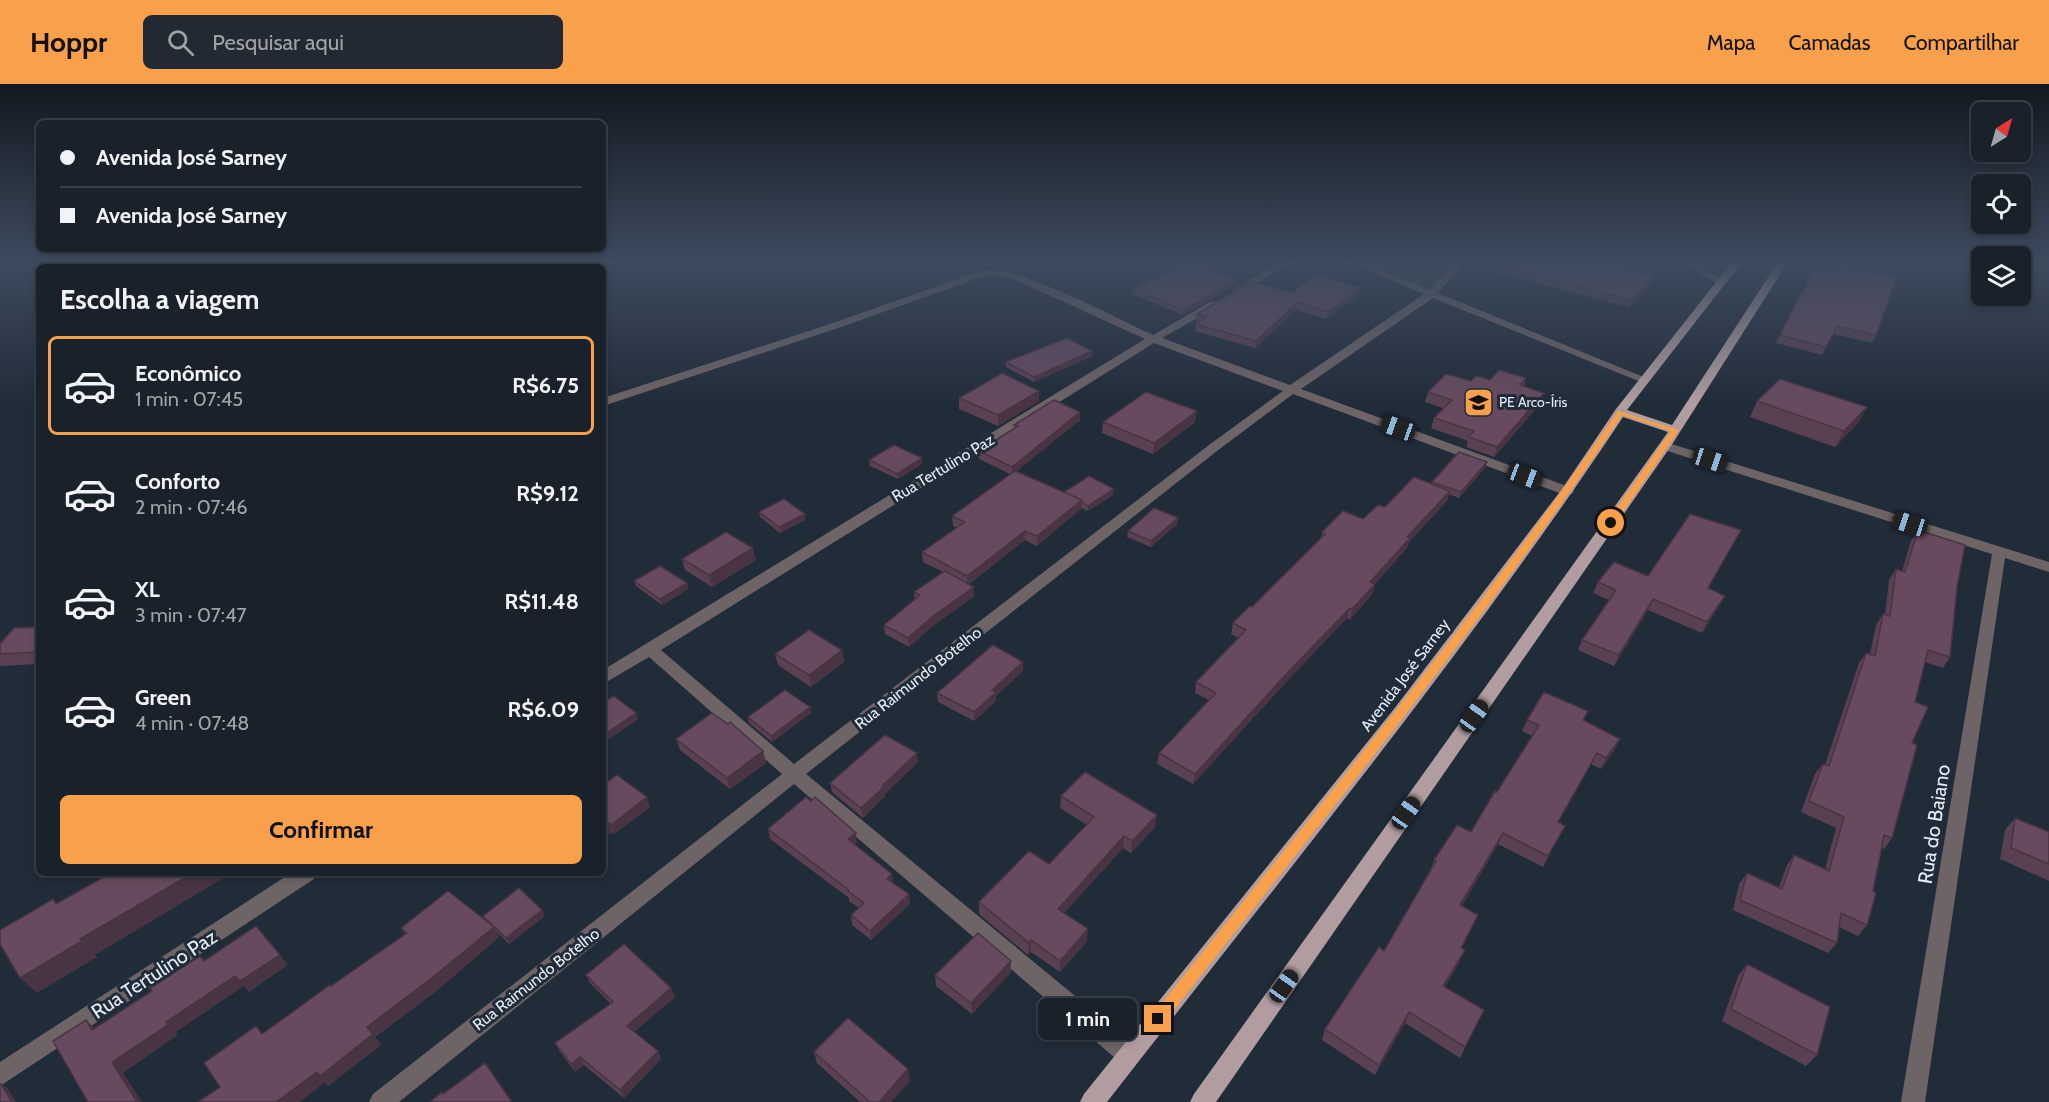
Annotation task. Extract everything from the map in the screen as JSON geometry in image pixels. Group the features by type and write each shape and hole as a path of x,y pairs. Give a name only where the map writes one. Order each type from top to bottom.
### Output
{"main road":[{"name":"Avenida José Sarney","path":"1092,1102 1400,713 1567,491 1620,412 1700,310"},
{"path":"1202,1102 1665,446 1752,310"},
{"path":"1620,412 1675,430"}],"street":[{"path":"606,401 881,310"},
{"path":"1088,310 1153,339 1567,491"},
{"name":"Rua Tertulino Paz","path":"606,676 1204,310"},
{"name":"Rua Raimundo Botelho","path":"381,1102 794,774 1213,448 1293,389 1409,310"},
{"path":"1470,310 1645,380"},
{"path":"1665,446 2049,567"},
{"name":"Rua do Baiano","path":"1913,1102 1999,553"},
{"path":"650,648 794,774 1129,1055"},
{"name":"Rua Tertulino Paz","path":"0,1075 302,876"}],"building":[{"path":"1204,310 1289,310 1256,341 1196,324 1206,317 1197,314"},
{"path":"1793,310 1885,310 1876,335 1837,326 1826,347 1780,335"},
{"path":"1067,338 1092,351 1034,377 1006,362"},
{"path":"1499,370 1526,378 1520,385 1544,393 1497,447 1469,437 1474,431 1434,418 1452,400 1428,392 1446,374 1471,381 1477,376 1490,380"},
{"path":"1002,373 1039,391 998,415 959,398"},
{"path":"1780,379 1867,407 1844,431 1757,401"},
{"path":"1146,392 1197,411 1154,443 1103,422"},
{"path":"1054,400 1080,412 1012,467 979,451 1018,426 1014,425"},
{"path":"894,445 922,458 897,474 869,460"},
{"path":"1459,452 1487,462 1461,492 1432,482"},
{"path":"1015,471 1082,500 1037,536 1025,531 967,576 922,552 965,522 952,516"},
{"path":"1089,476 1114,489 1088,506 1082,500 1064,492"},
{"path":"1414,477 1450,491 1407,537 1410,538 1370,582 1375,584 1352,609 1350,608 1290,670 1195,774 1159,753 1216,693 1196,682 1246,630 1233,623 1325,534 1322,532 1343,511 1363,519 1378,505 1385,507"},
{"path":"784,499 805,514 779,527 759,512"},
{"path":"1154,508 1178,518 1151,541 1128,531"},
{"path":"1690,514 1741,530 1708,588 1725,596 1707,622 1653,599 1619,655 1582,640 1616,590 1598,582 1614,562 1648,576"},
{"path":"1918,530 1965,545 1957,587 1950,657 1928,650 1915,702 1928,707 1912,743 1917,745 1892,838 1884,835 1873,891 1876,893 1867,925 1841,913 1837,943 1740,900 1747,873 1782,889 1794,855 1829,871 1844,817 1809,801 1823,764 1829,766 1866,653 1875,656 1883,614 1890,616 1896,569 1905,572"},
{"path":"726,532 753,548 709,575 682,559"},
{"path":"660,566 687,583 660,599 634,581"},
{"path":"945,571 974,587 933,616 908,638 884,625 920,595 914,592"},
{"path":"36,627 36,652 0,654 0,644 14,628"},
{"path":"809,630 842,650 809,675 775,654"},
{"path":"993,645 1023,662 992,690 996,692 974,712 937,693"},
{"path":"785,690 810,707 771,736 748,717"},
{"path":"1544,692 1588,711 1583,720 1620,739 1606,758 1597,753 1558,822 1565,826 1548,856 1503,833 1460,905 1478,915 1461,948 1465,950 1443,986 1484,1010 1465,1047 1409,1012 1379,1065 1325,1029 1379,947 1384,951 1436,861 1434,860 1457,825 1471,832 1495,791 1497,792 1539,725 1527,720"},
{"path":"614,696 636,713 606,733 606,700"},
{"path":"712,713 728,724 730,722 763,751 727,778 676,739"},
{"path":"885,735 917,753 861,808 830,783"},
{"path":"1085,772 1157,815 1132,841 1124,836 1058,909 1088,929 1060,961 1031,940 1029,943 979,902 1029,851 1049,864 1094,817 1061,796"},
{"path":"617,775 647,797 611,825 609,823 606,825 606,783"},
{"path":"806,797 811,801 815,797 856,833 848,839 892,874 887,879 909,894 870,931 851,915 864,903 768,829"},
{"path":"2015,818 2049,832 2049,864 2011,848"},
{"path":"106,876 188,876 80,939 82,941 20,978 0,944 0,930 53,899 56,904"},
{"path":"519,888 542,910 506,938 483,916"},
{"path":"448,891 494,927 367,1027 373,1034 320,1076 317,1072 276,1102 198,1102 220,1087 204,1063 256,1026 262,1034 407,933 401,928"},
{"path":"256,926 280,955 240,981 235,976 166,1022 168,1025 112,1062 137,1102 88,1102 53,1041 86,1020 92,1030 152,991 150,988 200,956 204,961"},
{"path":"978,933 1011,961 971,1003 935,975"},
{"path":"624,944 671,988 627,1026 658,1051 620,1090 580,1057 571,1064 555,1043 613,1002 586,975"},
{"path":"1747,964 1830,1007 1817,1055 1731,1009"},
{"path":"848,1018 908,1069 879,1102 870,1102 814,1052"},
{"path":"485,1063 512,1102 430,1102 442,1092 443,1094"},
{"path":"1,1084 12,1102 0,1102"}],"place":[{"name":"PE Arco-Íris","path":"1478,402"}],"route":[{"path":"1158,1019 1400,713 1567,491 1620,412 1675,430 1611,523"}]}
